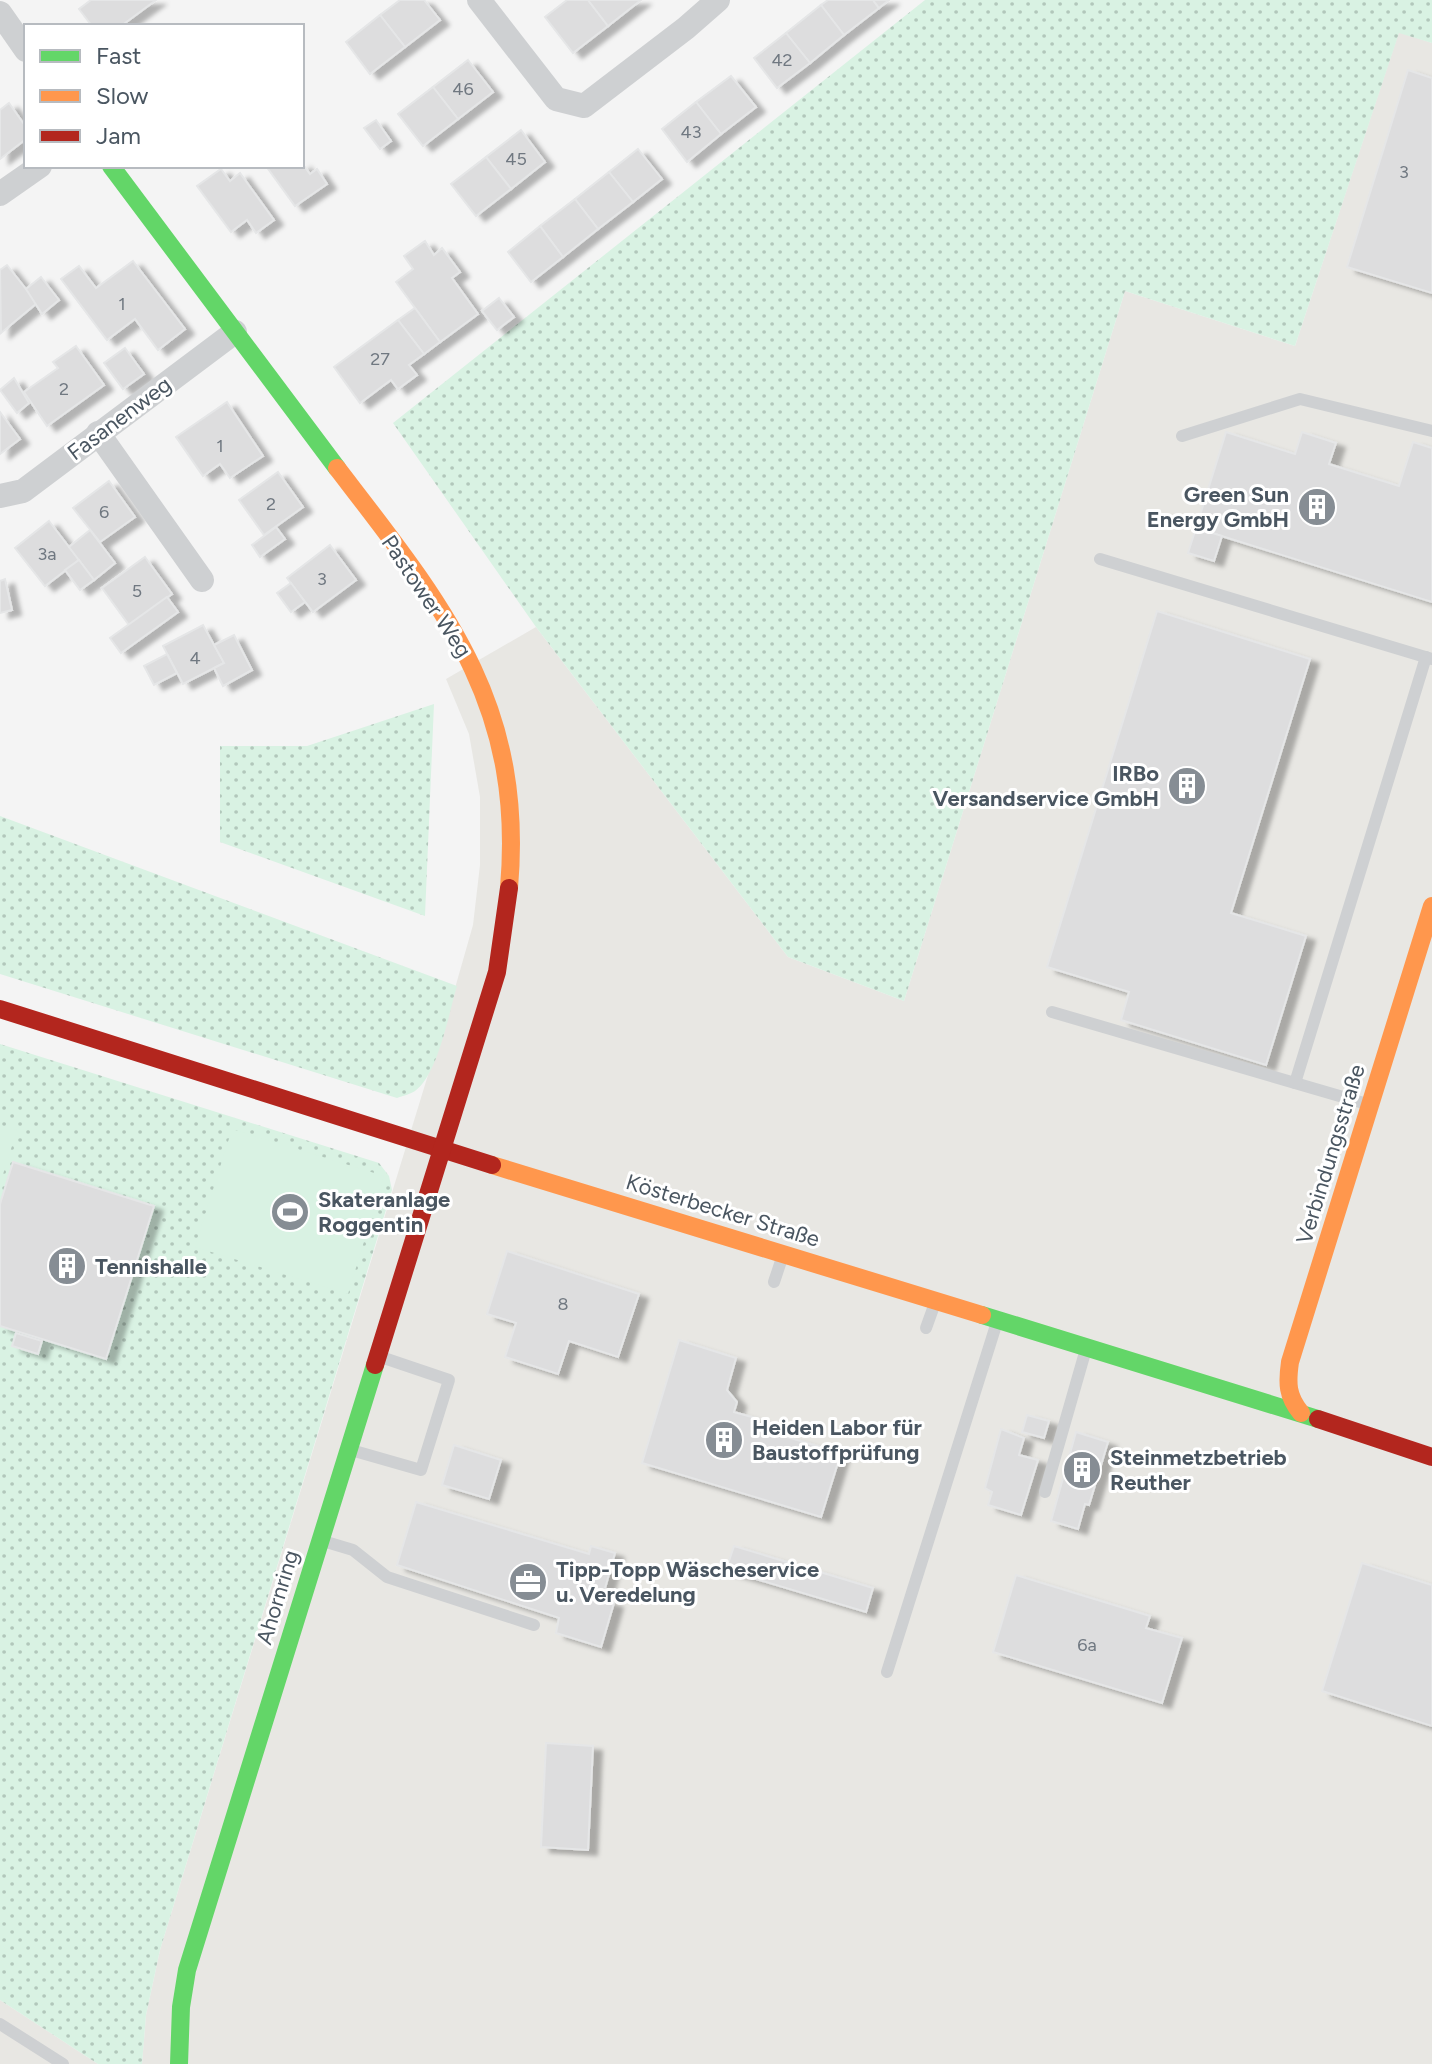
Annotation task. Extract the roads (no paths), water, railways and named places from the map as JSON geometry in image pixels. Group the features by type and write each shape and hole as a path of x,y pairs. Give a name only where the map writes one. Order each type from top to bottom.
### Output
{"street":[{"path":"479,0 556,99 584,106 718,0"},
{"path":"0,13 24,47"},
{"path":"0,194 37,168"},
{"name":"Pastower Weg","path":"112,168 370,510 447,618 474,666 491,709 511,803 513,866 509,918 497,972 441,1148"},
{"name":"Fasanenweg","path":"0,496 23,491 235,332"},
{"path":"98,433 202,580"},
{"name":"Verbindungsstraße","path":"1301,1413 1289,1399 1290,1362 1432,906"},
{"name":"Kösterbecker Straße","path":"0,1009 1301,1413 1432,1457"},
{"name":"Ahornring","path":"179,2064 181,2007 187,1970 441,1148"}],"lane":[{"path":"1182,436 1300,399 1432,431"},
{"path":"1100,559 1429,658 1295,1083"},
{"path":"1052,1012 1371,1105"},
{"path":"774,1282 784,1253"},
{"path":"926,1328 936,1300"},
{"path":"887,1672 998,1319"},
{"path":"1045,1492 1086,1348"},
{"path":"348,1449 421,1470 449,1380 377,1356"},
{"path":"320,1540 353,1550 387,1577 534,1625"},
{"path":"0,2024 63,2064"}],"place":[{"name":"Green Sun Energy GmbH","path":"1317,507"},
{"name":"IRBo Versandservice GmbH","path":"1187,786"},
{"name":"Skateranlage Roggentin","path":"290,1212"},
{"name":"Tennishalle","path":"67,1266"},
{"name":"Heiden Labor für Baustoffprüfung","path":"724,1440"},
{"name":"Steinmetzbetrieb Reuther","path":"1082,1470"},
{"name":"Tipp-Topp Wäscheservice u. Veredelung","path":"528,1582"}]}
